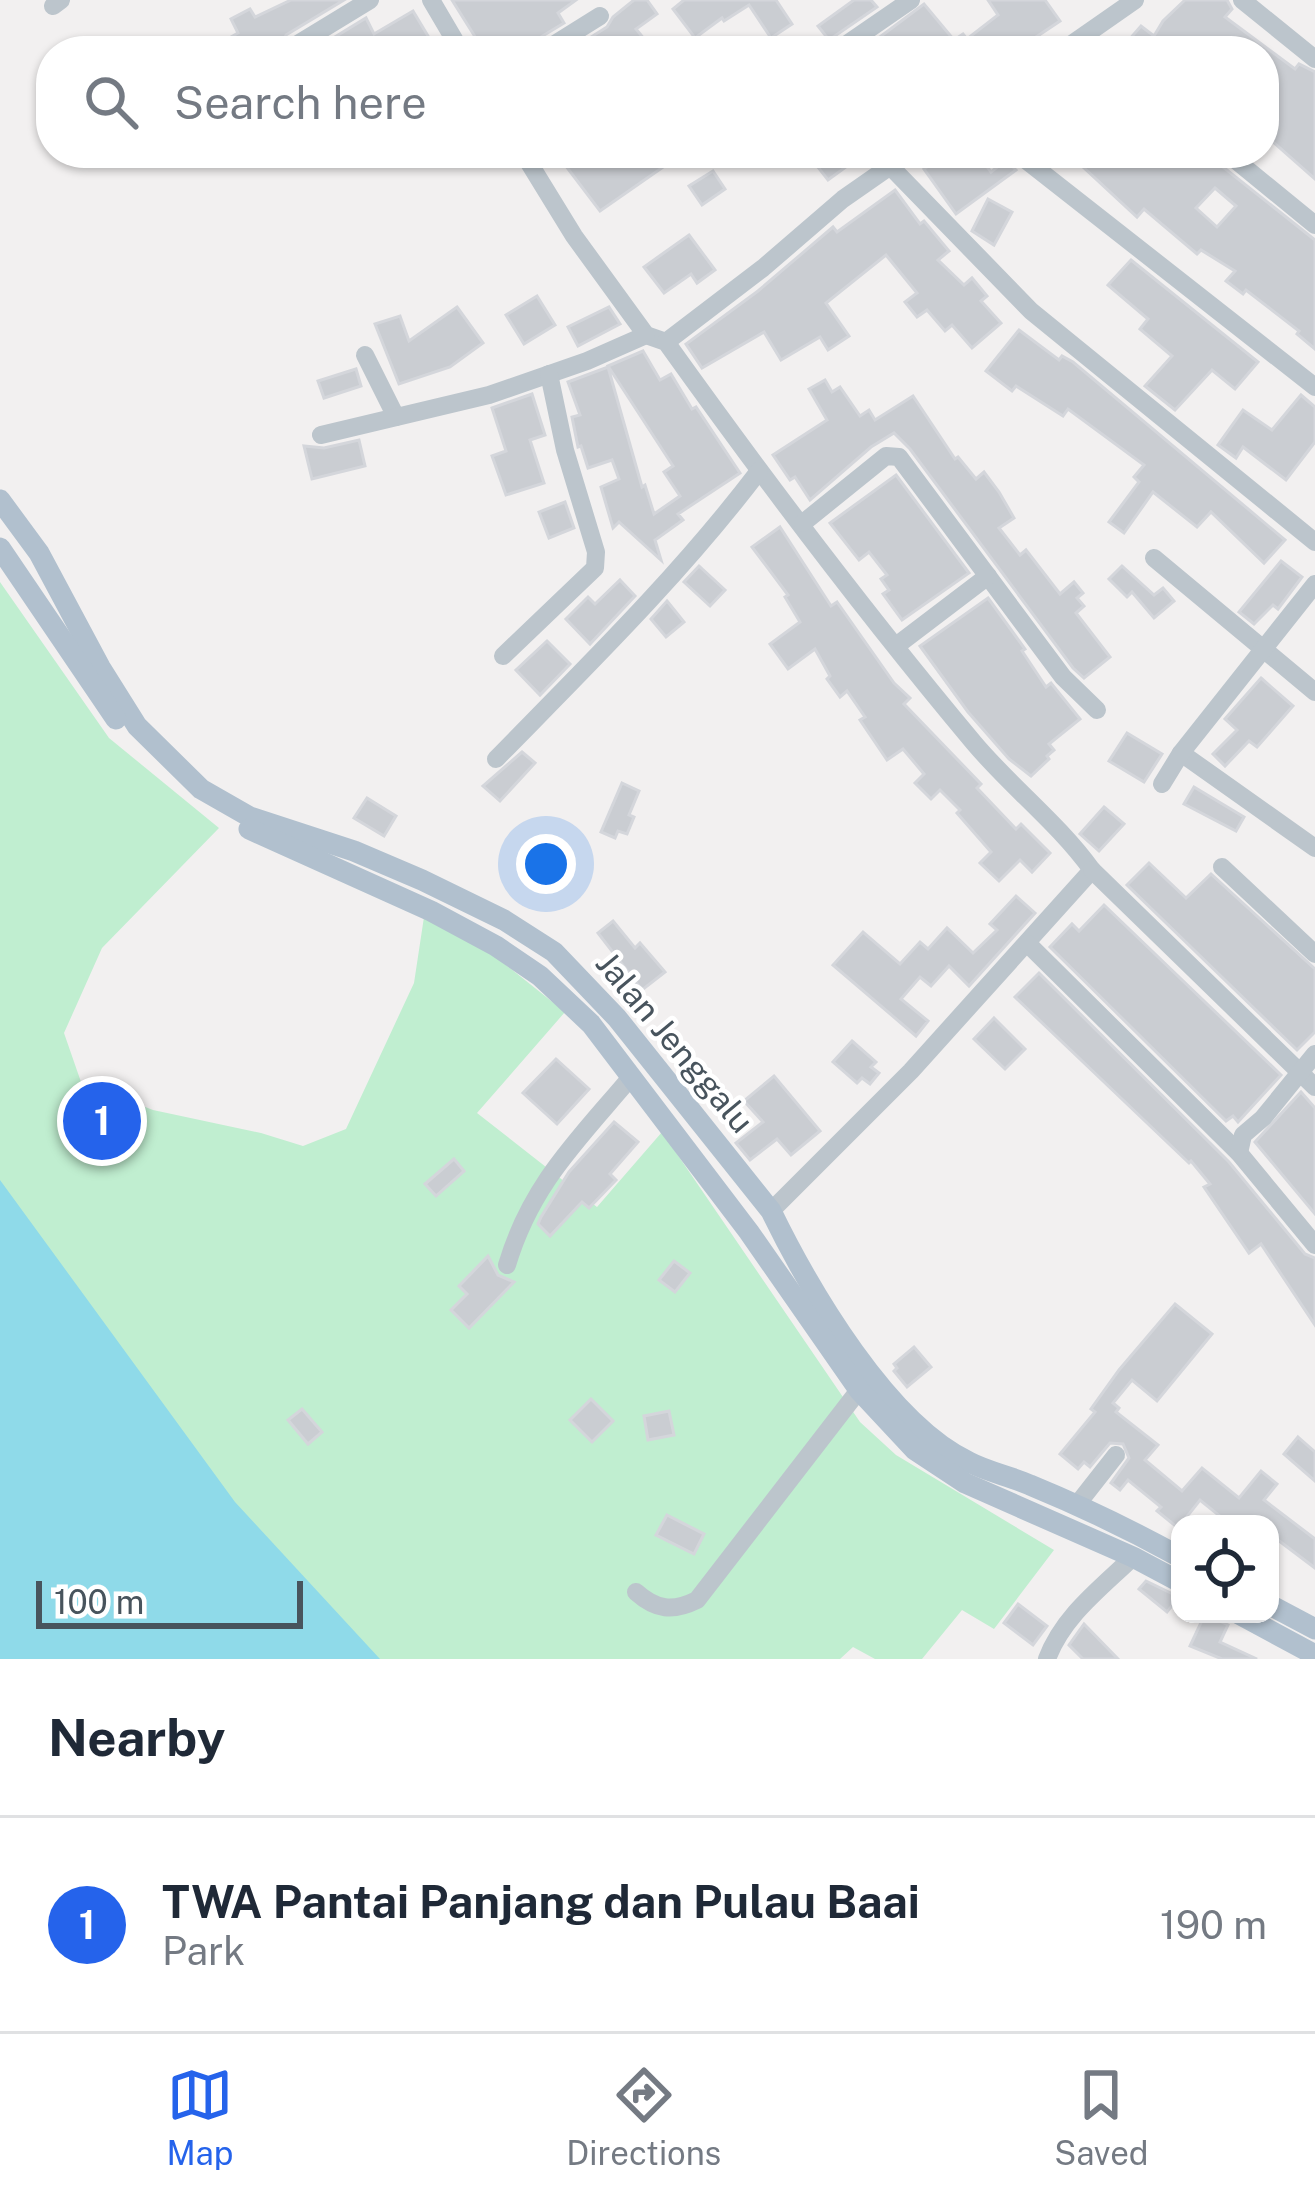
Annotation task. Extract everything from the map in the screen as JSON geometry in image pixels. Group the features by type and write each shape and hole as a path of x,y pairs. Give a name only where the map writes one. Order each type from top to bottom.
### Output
{"main road":[{"name":"Jalan Jenggalu","path":"0,500 39,553 132,729"},
{"name":"Jalan Jenggalu","path":"0,548 132,729 210,803 496,946 540,976 591,1024 831,1332 923,1432 968,1462 1076,1506 1171,1553"},
{"name":"Jalan Jenggalu","path":"210,803 354,851 422,880 504,920 554,952 617,1018 771,1211 859,1390 915,1450 943,1472 1171,1577"},
{"path":"1279,1610 1315,1629"},
{"path":"1256,1623 1315,1654"}],"street":[{"path":"313,36 370,0"},
{"path":"431,0 452,36"},
{"path":"859,36 911,0"},
{"path":"1084,36 1136,0"},
{"path":"1242,0 1315,59"},
{"path":"568,36 600,16"},
{"path":"532,168 574,236 646,334 666,342 759,471 977,747 1093,870 1315,1087"},
{"path":"666,342 886,168"},
{"path":"893,168 1030,311 1315,542"},
{"path":"1036,168 1315,387"},
{"path":"1245,168 1315,225"},
{"path":"321,435 489,395 646,334"},
{"path":"365,355 396,417"},
{"path":"503,656 595,568 596,552 565,450 549,374"},
{"path":"803,524 893,454 1063,677 1097,710"},
{"path":"496,759 646,606 713,532 759,471"},
{"path":"1154,558 1315,692"},
{"path":"896,646 988,576"},
{"path":"1162,784 1181,753 1315,584"},
{"path":"1181,753 1315,848"},
{"path":"1222,867 1315,955"},
{"path":"771,1211 911,1071 1093,870"},
{"path":"1028,944 1239,1153 1315,1245"},
{"path":"1239,1153 1243,1135 1263,1118 1315,1054"},
{"path":"507,1265 532,1198 631,1077"},
{"path":"636,1592 652,1606 668,1609 697,1600 859,1390"},
{"path":"1076,1506 1116,1456"},
{"path":"1047,1659 1055,1637 1072,1616 1133,1557"}],"green space":[{"path":"0,582 109,738 219,828 102,948 64,1033 81,1082 153,1110 303,1146 346,1129 414,983 424,917 496,957 565,1012 477,1113 597,1207 662,1132 860,1422 896,1455 1054,1550 994,1629 962,1610 922,1659 875,1659 853,1647 840,1659 0,1659"}],"water":[{"path":"0,1180 235,1502 380,1659 0,1659"}],"building":[{"path":"291,0 344,0 286,36 233,36 238,33 231,19 250,9 255,17"},
{"path":"452,0 576,0 558,13 564,23 543,36 475,36"},
{"path":"634,0 647,0 657,14 636,29 642,36 593,36"},
{"path":"684,0 776,0 792,24 770,36 749,5 693,36 673,9"},
{"path":"854,0 871,0 877,7 835,36 826,36 818,26"},
{"path":"988,0 1045,0 1060,21 1038,36 971,36 998,15"},
{"path":"1185,0 1227,0 1232,9 1225,17 1251,36 1154,36"},
{"path":"924,4 951,36 881,36"},
{"path":"413,11 428,36 337,36 366,18 374,34"},
{"path":"1141,26 1154,36 1132,36"},
{"path":"1279,57 1295,69 1299,64 1315,72 1315,179 1279,147"},
{"path":"567,168 662,168 600,211"},
{"path":"819,168 844,168 828,180"},
{"path":"988,168 991,172 1016,170 956,214 924,169"},
{"path":"1084,168 1224,168 1315,240 1315,349 1246,290 1243,294 1226,281 1235,271 1201,250 1197,254 1144,209 1137,217","holes":["1215,188 1236,206 1217,227 1196,208"]},
{"path":"713,171 725,189 702,205 689,186"},
{"path":"895,190 920,224 924,221 949,251 938,260 964,285 972,278 987,296 981,301 1001,323 972,348 952,325 945,331 927,310 917,317 905,302 917,293 886,255 826,303 849,336 828,350 820,337 781,360 764,332 702,368 686,344 833,227 837,232"},
{"path":"988,199 1012,212 994,245 972,231"},
{"path":"689,235 715,270 697,283 691,274 664,293 644,267"},
{"path":"1131,260 1258,362 1235,389 1212,370 1175,410 1145,386 1172,356 1140,329 1148,319 1108,285"},
{"path":"537,296 555,325 524,344 506,315"},
{"path":"457,307 483,343 450,367 399,384 375,324 400,316 409,341"},
{"path":"609,307 620,324 578,346 568,327"},
{"path":"1019,330 1059,360 1062,356 1073,362 1285,540 1264,563 1211,512 1197,527 1153,492 1124,533 1109,522 1139,482 1134,477 1144,465 1068,409 1063,416 1016,386 1012,391 986,371"},
{"path":"643,351 660,380 671,374 740,473 678,514 683,520 655,540 661,560 619,522 613,528 601,487 619,479 612,460 588,468 578,447 572,417 580,415 568,382 608,367 654,514 680,496 664,472 673,466 608,366"},
{"path":"356,369 361,386 324,398 318,381"},
{"path":"825,380 832,392 840,387 860,416 869,410 875,420 913,396 955,459 976,479 984,472 999,492 1014,518 999,528 1020,555 1026,550 1060,594 1074,582 1083,593 1077,598 1084,606 1076,613 1110,657 1084,678 1073,668 894,433 810,500 773,455 827,420 809,389"},
{"path":"532,394 545,435 530,440 544,483 506,495 492,456 506,451 492,408"},
{"path":"1301,395 1315,407 1315,442 1286,480 1243,447 1236,458 1218,445 1243,410 1272,430"},
{"path":"359,440 365,466 312,479 304,446 324,448"},
{"path":"896,475 969,573 902,620 883,594 889,590 881,579 887,575 869,552 859,560 830,523"},
{"path":"565,502 574,528 549,538 539,512"},
{"path":"780,527 831,606 837,602 894,683 910,698 904,704 981,784 977,788 1016,829 1021,824 1050,853 1032,872 1020,860 999,881 980,863 991,852 957,813 960,810 940,790 931,799 915,783 924,774 903,749 887,760 847,691 840,697 827,679 830,676 815,649 788,669 770,644 800,622 788,595 752,547"},
{"path":"1281,561 1302,577 1278,609 1273,605 1254,624 1239,612"},
{"path":"699,566 725,590 710,606 684,582"},
{"path":"1122,566 1154,595 1163,588 1174,601 1154,618 1132,592 1127,597 1109,579"},
{"path":"620,580 635,596 590,644 566,619 588,597 595,604"},
{"path":"988,598 1046,687 1051,683 1080,719 1049,744 1054,750 1049,759 1031,776 1009,759 968,712 920,646"},
{"path":"667,601 684,622 666,637 651,619"},
{"path":"547,641 570,664 540,695 516,670"},
{"path":"1261,678 1293,706 1257,747 1249,741 1225,766 1213,754 1237,730 1225,719"},
{"path":"1127,733 1162,754 1144,782 1109,761"},
{"path":"522,752 535,763 500,801 483,786"},
{"path":"622,783 639,791 627,834 618,831 615,838 601,832"},
{"path":"1194,787 1244,817 1236,831 1184,804"},
{"path":"367,798 396,816 384,836 354,818"},
{"path":"1104,807 1124,824 1099,851 1080,834"},
{"path":"1149,863 1186,898 1211,874 1315,969 1315,1032 1297,1050 1127,885"},
{"path":"1016,896 1035,913 969,986 949,966 931,986 920,977 901,999 928,1021 916,1036 833,965 863,932 900,964 920,942 928,949 947,928 973,953 997,930 990,924"},
{"path":"1104,905 1281,1075 1238,1122 1233,1116 1226,1121 1050,947 1072,924 1079,931"},
{"path":"613,921 635,948 640,943 665,972 642,990 598,933"},
{"path":"1039,973 1229,1162 1305,1254 1315,1258 1315,1325 1261,1244 1249,1253 1204,1187 1210,1184 1191,1161 1015,997"},
{"path":"994,1018 1025,1049 1005,1069 974,1039"},
{"path":"852,1041 876,1062 871,1067 879,1073 870,1084 862,1078 857,1083 833,1062"},
{"path":"556,1059 589,1089 557,1124 523,1093"},
{"path":"774,1076 820,1131 791,1155 777,1139 750,1160 736,1143 763,1122 744,1101"},
{"path":"1301,1092 1315,1108 1315,1214 1255,1142"},
{"path":"614,1122 638,1142 610,1174 616,1180 589,1208 582,1202 550,1236 538,1224 541,1217 569,1172"},
{"path":"454,1159 464,1171 436,1196 425,1184"},
{"path":"488,1256 498,1275 514,1282 469,1328 451,1310 467,1294 459,1286"},
{"path":"674,1261 690,1273 675,1292 659,1280"},
{"path":"1175,1304 1212,1334 1157,1401 1132,1380 1113,1403 1119,1408 1116,1412 1158,1445 1145,1460 1182,1491 1202,1468 1239,1498 1261,1471 1277,1484 1264,1500 1315,1539 1315,1568 1279,1541 1279,1515 1219,1515 1200,1500 1188,1515 1171,1515 1171,1522 1157,1511 1161,1507 1128,1480 1120,1490 1111,1483 1129,1458 1123,1444 1110,1443 1090,1467 1084,1462 1078,1469 1060,1454 1095,1412 1091,1409"},
{"path":"914,1347 931,1367 907,1387 894,1364"},
{"path":"591,1399 613,1421 592,1442 570,1420"},
{"path":"302,1409 322,1432 308,1444 288,1420"},
{"path":"669,1411 674,1435 648,1440 644,1416"},
{"path":"1298,1437 1315,1452 1315,1481 1284,1454"},
{"path":"667,1515 704,1534 694,1554 656,1535"},
{"path":"1146,1581 1171,1593 1171,1607 1167,1612 1139,1589"},
{"path":"1018,1604 1047,1626 1033,1645 1004,1623"},
{"path":"1201,1623 1224,1623 1228,1625 1220,1642 1257,1659 1222,1659 1190,1646"},
{"path":"1084,1624 1118,1659 1083,1659 1069,1645"}],"place":[{"name":"TWA Pantai Panjang dan Pulau Baai","path":"102,1121"}]}
